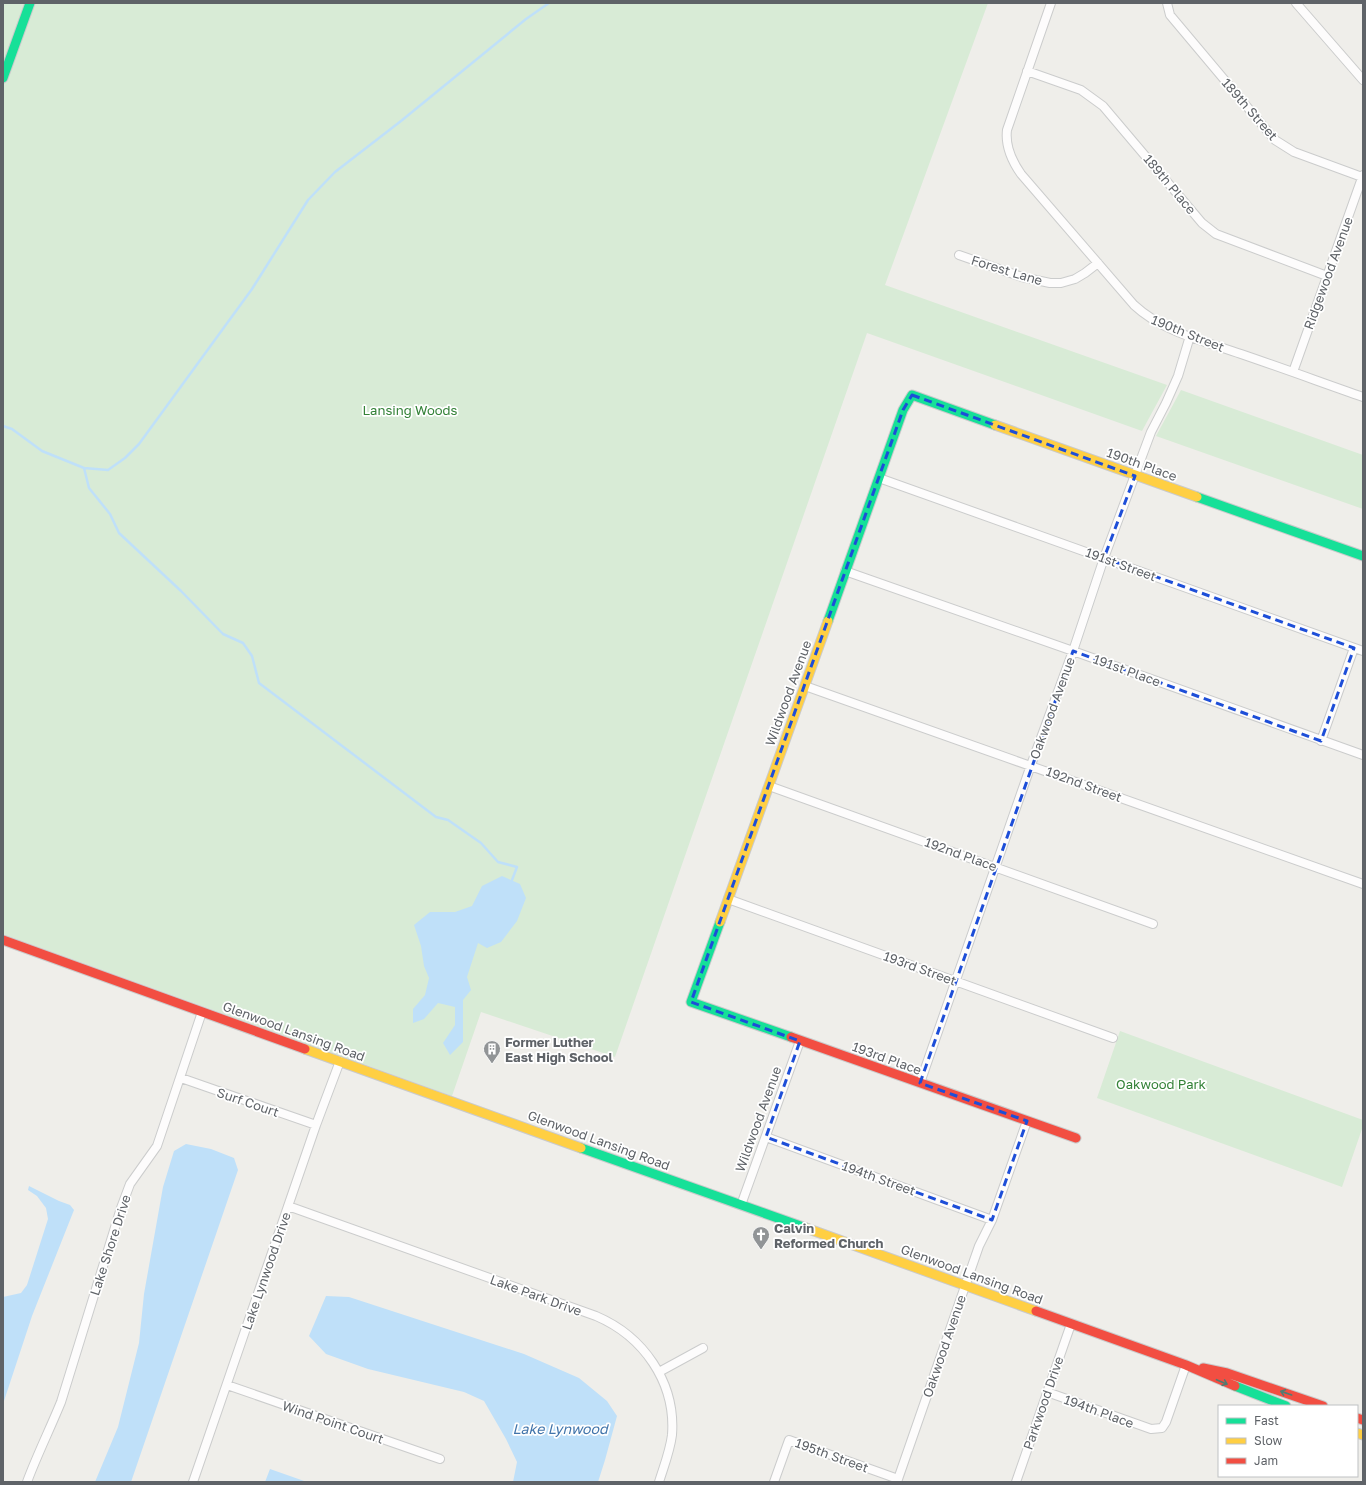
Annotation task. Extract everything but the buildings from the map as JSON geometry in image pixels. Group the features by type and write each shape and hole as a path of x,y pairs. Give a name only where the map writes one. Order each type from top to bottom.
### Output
{"main road":[{"path":"3,78 30,3"},
{"name":"190th Place","path":"912,395 1135,476 1363,556"},
{"name":"Wildwood Avenue","path":"691,1002 903,410 912,395"},
{"name":"Glenwood Lansing Road","path":"3,940 1186,1365 1223,1382 1283,1405"},
{"name":"193rd Place","path":"691,1002 1076,1138"},
{"name":"Glenwood Lansing Road","path":"1186,1365 1227,1373 1320,1405"}],"street":[{"path":"1027,71 1051,3"},
{"name":"189th Street","path":"1168,3 1170,15 1275,140 1294,152 1363,176"},
{"path":"1296,3 1363,80"},
{"name":"190th Street","path":"1027,71 1006,137 1008,148 1015,166 1142,313 1160,324 1190,336 1363,397"},
{"name":"189th Place","path":"1027,71 1081,90 1103,106 1202,223 1216,234 1327,276"},
{"name":"Ridgewood Avenue","path":"1293,372 1363,176"},
{"name":"Forest Lane","path":"959,255 1022,277 1050,284 1075,279 1098,263"},
{"name":"Oakwood Avenue","path":"920,1083 995,866 1073,651 1104,558 1151,432 1178,376 1190,336"},
{"name":"191st Street","path":"879,478 1363,651"},
{"name":"191st Place","path":"845,571 1363,755"},
{"path":"1321,740 1354,648"},
{"name":"192nd Street","path":"805,686 1363,884"},
{"name":"192nd Place","path":"769,786 1153,924"},
{"name":"193rd Street","path":"728,899 1113,1038"},
{"name":"Lake Shore Drive","path":"27,1482 35,1460 51,1428 60,1402 121,1208 130,1184 156,1146 181,1078 202,1012"},
{"name":"Wildwood Avenue","path":"741,1205 800,1041"},
{"name":"Lake Lynwood Drive","path":"193,1482 316,1125 340,1061"},
{"name":"Surf Court","path":"181,1078 316,1125"},
{"name":"Oakwood Avenue","path":"898,1480 979,1246 992,1220 1028,1121"},
{"name":"194th Street","path":"766,1137 992,1220"},
{"name":"Lake Park Drive","path":"288,1206 605,1320 618,1327 639,1344 659,1372 669,1398 672,1434 668,1454 659,1482"},
{"name":"Parkwood Drive","path":"1016,1482 1071,1324"},
{"path":"659,1372 703,1348"},
{"name":"194th Place","path":"1047,1392 1151,1430 1162,1428 1166,1422 1186,1365"},
{"name":"Wind Point Court","path":"226,1385 440,1459"},
{"name":"195th Street","path":"774,1482 789,1440 898,1480"}],"highlighted area":[{"path":"912,395 1135,476 1104,558 1354,648 1321,741 1073,651 920,1083 1027,1121 992,1220 766,1137 800,1041 691,1002 903,410"}],"green space":[{"name":"Lansing Woods","path":"3,3 988,3 885,285 1167,385 1142,431 867,333 615,1057 481,1012 452,1096 3,934"},
{"path":"1181,390 1363,455 1363,509 1156,436"},
{"name":"Oakwood Park","path":"1120,1031 1363,1120 1363,1126 1342,1187 1097,1098"}],"water":[{"path":"502,876 520,884 526,898 517,921 501,942 487,948 478,943 467,977 471,990 463,1000 463,1042 450,1055 443,1043 455,1025 455,1007 438,1003 424,1019 413,1023 413,1009 425,995 429,978 424,966 421,946 414,925 430,912 455,912 472,906 482,886"},
{"path":"186,1144 211,1149 234,1158 238,1170 131,1482 95,1482 118,1427 139,1343 144,1294 163,1187 174,1151"},
{"path":"29,1186 70,1205 74,1210 32,1316 3,1404 3,1297 21,1293 27,1285 48,1219 46,1208 37,1196 28,1190"},
{"name":"Lake Lynwood","path":"326,1296 349,1297 524,1354 579,1378 607,1401 617,1416 598,1482 513,1482 517,1462 506,1439 484,1401 464,1392 368,1369 326,1354 309,1336"},
{"path":"270,1469 307,1482 265,1482"}],"waterway":[{"path":"3,426 12,429 42,451 84,468 108,470 125,458 139,444 252,289 308,200 335,172 401,121 526,19 549,3"},
{"path":"84,468 89,488 110,514 119,533 181,591 223,634 243,643 252,656 259,683 436,817 448,820 481,843 498,862 517,867 512,880"}],"traffic: fast":[{"path":"3,78 30,3"},
{"path":"828,621 903,410 912,395 995,425"},
{"path":"1197,497 1363,556"},
{"path":"720,922 691,1002 791,1037"},
{"path":"581,1148 806,1228"},
{"path":"1235,1386 1283,1405"}],"traffic: slow":[{"path":"995,425 1197,497"},
{"path":"720,922 828,621"},
{"path":"305,1049 581,1148"},
{"path":"806,1228 1036,1311"},
{"path":"1358,1433 1363,1435"}],"traffic: jam":[{"path":"3,940 305,1049"},
{"path":"791,1037 1076,1138"},
{"path":"1036,1311 1186,1365 1235,1386"},
{"path":"1203,1368 1227,1373 1320,1405"},
{"path":"1358,1418 1363,1420"}],"place":[{"name":"Former Luther East High School","path":"492,1064"},
{"name":"Calvin Reformed Church","path":"761,1250"}]}
